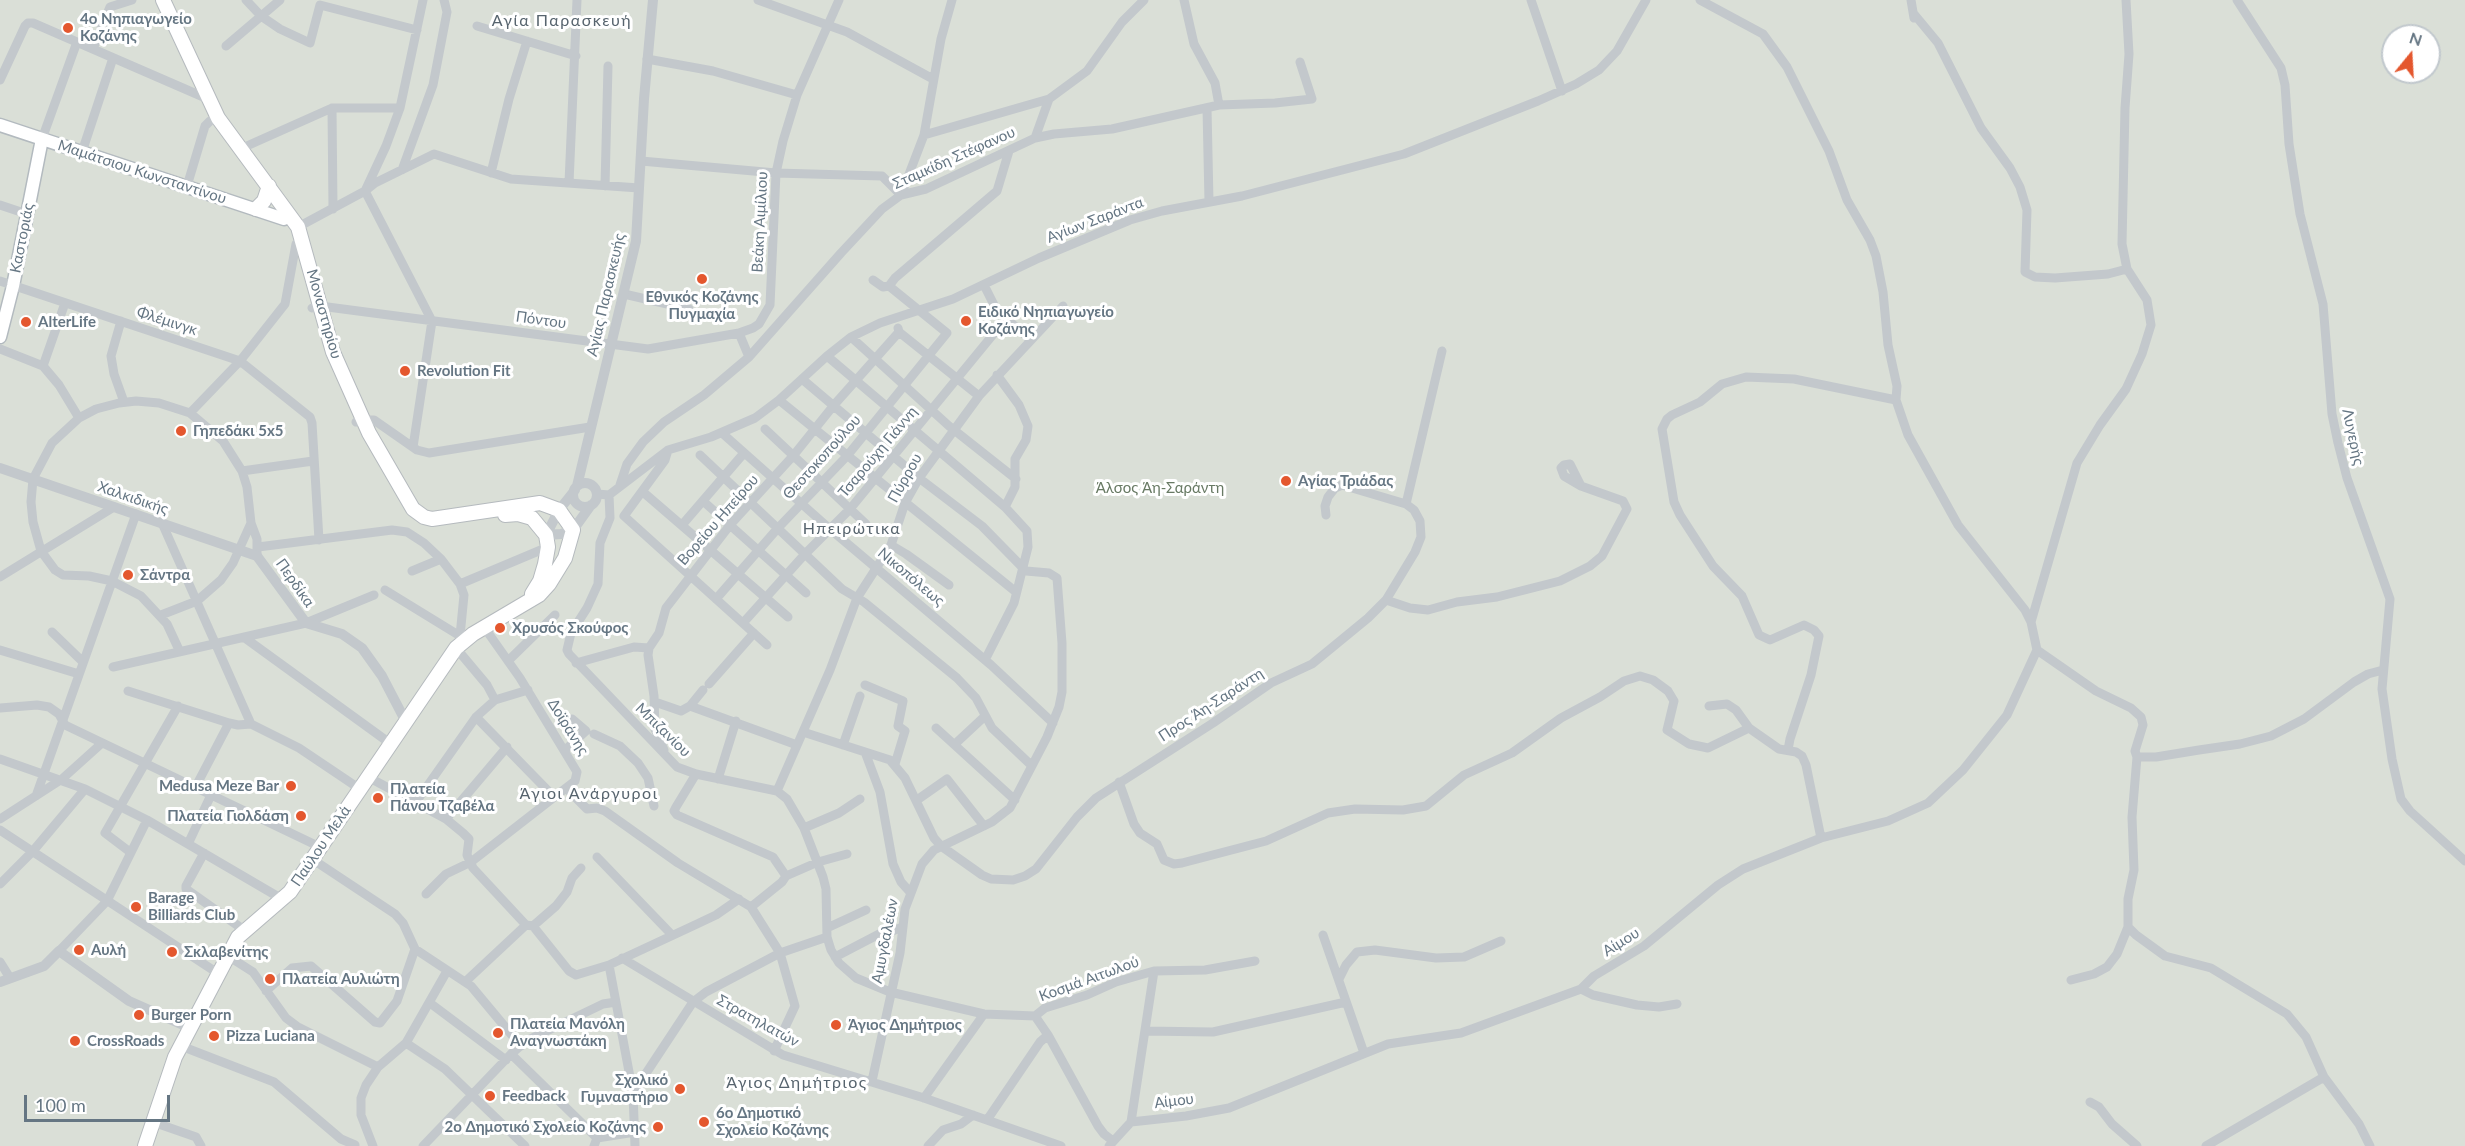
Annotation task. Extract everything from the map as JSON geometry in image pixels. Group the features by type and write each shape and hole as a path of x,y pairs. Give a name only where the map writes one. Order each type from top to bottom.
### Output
{"main road":[{"name":"Μοναστηρίου","path":"155,0 214,120 298,227 329,365 412,509 424,518 432,519 535,503 549,505 559,510"},
{"name":"Μοναστηρίου","path":"163,0 203,96"},
{"name":"Μοναστηρίου","path":"214,120 240,149 268,190 284,219 296,244 316,307"},
{"name":"Μαμάτσιου Κωνσταντίνου","path":"0,125 284,219"},
{"name":"Καστοριάς","path":"0,334 13,286 42,139"},
{"path":"256,209 262,204 268,190"},
{"name":"Μοναστηρίου","path":"360,421 402,508 419,523 435,526 518,514 532,518 547,541"},
{"path":"559,510 573,530"},
{"name":"Παύλου Μελά","path":"145,1146 181,1046 244,930 294,887 460,642 539,595 549,584 565,558 573,530"},
{"name":"Παύλου Μελά","path":"522,605 540,581 547,541"}],"street":[{"path":"93,49 110,7 132,0"},
{"path":"246,0 261,16 280,29 310,43 320,5 417,30"},
{"path":"226,46 280,0"},
{"path":"365,191 386,146 400,108 423,0"},
{"path":"402,170 434,85 447,12 444,0"},
{"path":"569,183 577,0"},
{"name":"Αγίας Παρασκευής","path":"576,488 636,242 647,59 653,0"},
{"path":"758,0 828,25 872,44 933,79"},
{"name":"Βεάκη Αιμίλιου","path":"739,333 759,324 770,305 776,173 797,94 839,0"},
{"path":"640,161 776,173 882,176 901,195 924,135 933,79 952,0"},
{"path":"924,135 1049,99 1087,71 1122,22 1144,0"},
{"path":"1184,0 1194,44 1215,83 1219,105"},
{"path":"1532,0 1562,91"},
{"name":"Αγίων Σαράντα","path":"603,494 636,475 668,450 722,433 755,418 851,337 880,323 922,310 984,285 1058,249 1130,220 1242,196 1404,154 1562,91 1587,78 1608,61 1617,51 1646,0"},
{"path":"1700,0 1763,34 1771,43 1786,67 1829,151 1847,200 1870,240 1876,256 1883,291 1888,345 1897,386 1896,400 1905,428 1942,500 1958,525 1990,563 2031,622 2037,650 2096,691 2136,711 2141,717 2143,725 2135,751 2137,757 2132,818 2134,870 2128,899 2128,927 2117,954 2107,967 2094,974 2071,980"},
{"path":"1911,0 1914,18 1938,43 1981,128 2010,168 2020,187 2026,210 2025,272 2035,277 2055,278 2108,274 2127,269"},
{"path":"2031,622 2077,463 2100,425 2126,389 2151,325 2147,300 2127,269 2122,244 2125,108 2129,54 2126,0"},
{"name":"Λυγερής","path":"2237,0 2281,68 2285,85 2289,144 2300,214 2323,304 2332,414 2338,443 2347,478 2391,599 2388,646 2383,670 2385,720 2401,800 2465,861"},
{"path":"0,80 28,23 203,96"},
{"path":"477,26 576,56"},
{"path":"491,173 509,99 527,41"},
{"path":"42,139 77,42"},
{"path":"82,152 113,58"},
{"path":"647,59 713,71 797,94"},
{"name":"Σταμκίδη Στέφανου","path":"620,485 627,464 644,442 664,422 704,395 749,357 849,244 882,209 901,195 926,189 1035,138 1112,129 1219,105 1275,104 1312,99 1300,62"},
{"path":"604,186 608,66"},
{"path":"1035,138 1049,99"},
{"path":"240,149 332,108 400,108"},
{"path":"332,108 333,209"},
{"path":"1207,108 1209,202"},
{"path":"187,186 203,132 214,120"},
{"path":"873,280 883,287 889,286 895,278 997,191 1009,151"},
{"path":"298,227 365,191 375,183 434,154 511,179 639,188"},
{"path":"365,191 432,321 413,447"},
{"path":"0,205 27,214"},
{"path":"190,413 240,361 285,304 296,244"},
{"name":"Φλέμινγκ","path":"0,281 240,361 310,417 313,461"},
{"path":"984,285 997,311 1031,340"},
{"path":"889,286 922,310"},
{"path":"624,294 689,309"},
{"path":"43,366 65,303"},
{"name":"Πύρρου","path":"777,791 831,670 857,598 891,545 905,503 920,477 979,396 1063,306"},
{"name":"Πόντου","path":"316,307 648,350 739,333"},
{"name":"Θεοτοκοπούλου","path":"716,599 778,528 847,456 947,333 922,310"},
{"path":"895,318 899,332 979,396"},
{"name":"Τσαρούχη Γιάννη","path":"743,623 876,479 1005,320"},
{"path":"121,321 111,356 114,374 124,402"},
{"name":"Βορείου Ηπείρου","path":"668,760 655,729 654,702 648,667 649,648 659,633 666,608 710,548 793,456 834,405 899,332"},
{"path":"739,333 749,357"},
{"path":"851,337 953,429 1016,479"},
{"path":"0,349 43,366 59,385 79,418"},
{"path":"1326,515 1325,506 1328,497 1335,488 1342,485 1406,504 1442,351"},
{"path":"827,356 1005,507 1028,531 1028,547 1021,567 1014,603 986,660"},
{"path":"997,375 1023,410 1028,426 1026,440 1015,459 1015,487 1005,507"},
{"path":"1788,750 1820,636 1804,625 1770,640 1759,635 1742,596 1713,566 1680,515 1674,502 1662,429 1672,415 1700,402 1722,384 1746,377 1794,379 1896,400"},
{"path":"802,379 982,526 1021,567"},
{"path":"779,400 1016,592"},
{"path":"180,652 174,635 161,615 141,596 112,581 89,576 63,575 55,570 41,551 33,522 31,502 33,479 52,443 79,418 96,409 124,402 159,403 190,413 224,441 242,471 247,487 257,552 319,540 393,530 407,532 424,543 460,584 464,606 460,642"},
{"path":"360,421 374,420 423,453 590,428"},
{"path":"765,429 866,524"},
{"name":"Νικοπόλεως","path":"722,433 830,529 986,660 1053,723"},
{"path":"668,450 668,456 624,516 767,645"},
{"path":"682,525 744,453"},
{"path":"700,455 843,589 957,678 976,698 985,713 984,717 992,728 1032,765"},
{"path":"242,471 313,461 319,540"},
{"name":"Χαλκιδικής","path":"0,468 240,550 257,552"},
{"path":"581,470 583,478 603,494 610,518 600,543 598,584 568,643 567,650 576,663 634,647 649,648"},
{"path":"547,541 559,510 576,488 589,483"},
{"path":"1386,600 1410,608 1428,610 1457,602 1497,597 1552,583 1590,566 1602,556 1627,509 1623,501 1581,486"},
{"path":"576,488 574,497 578,504 586,507 591,505"},
{"path":"643,492 788,618"},
{"path":"460,584 573,530 591,505 603,494"},
{"path":"703,501 806,594"},
{"name":"Προς Άη-Σαράντη","path":"941,846 991,879 1013,880 1025,876 1049,854 1086,807 1119,782 1214,723 1271,683 1312,664 1368,618 1386,600 1415,552 1421,537 1420,521 1414,510 1406,504"},
{"path":"0,577 114,507"},
{"path":"36,796 136,514"},
{"path":"162,523 251,724"},
{"path":"161,615 196,601 221,580 240,550 251,524"},
{"path":"891,545 949,585"},
{"name":"Περδίκα","path":"257,552 306,623 334,630 358,644 371,658 406,722"},
{"path":"412,571 441,560"},
{"name":"Αμυγδαλέων","path":"872,1081 900,952 902,927 910,892 922,864 941,846 984,826 1005,813 1015,800 1059,707 1062,692 1062,643 1057,578 1049,573 1029,573 1021,567"},
{"path":"386,590 460,642 495,700"},
{"path":"113,667 306,623 374,595"},
{"path":"508,661 555,615"},
{"name":"Δοϊράνης","path":"484,627 528,690 578,772 575,781 566,788"},
{"path":"52,632 83,662"},
{"path":"654,702 681,711 690,706 754,633"},
{"path":"245,638 391,744"},
{"path":"0,650 79,674"},
{"name":"Αίμου","path":"1131,1122 1213,1112 1228,1108 1308,1078 1364,1053 1403,1040 1461,1033 1581,988 1594,976 1660,934 1732,876 1756,863 1821,838 1897,818 1918,809 1936,796 1963,770 2007,715 2037,650"},
{"name":"Μπιζανίου","path":"576,663 677,767 696,774 777,791"},
{"path":"2137,757 2156,757 2271,736 2304,719 2354,682 2368,674 2383,670"},
{"path":"1119,782 1134,824 1140,833 1156,844 1164,860 1174,864 1266,841 1328,813 1355,809 1403,810 1426,806 1464,775 1512,753 1562,718 1633,676 1646,677 1668,691 1674,701 1667,730 1689,744 1708,748 1749,728"},
{"path":"865,685 903,701 898,726 905,731 895,764"},
{"path":"416,802 476,717 495,700 528,690"},
{"path":"128,691 229,723 251,724 299,748 360,789"},
{"path":"843,745 860,696"},
{"path":"1709,706 1721,703 1732,707 1749,728 1769,744 1802,756 1806,765 1821,838"},
{"path":"0,708 37,705 49,707 59,714 65,725 211,795 316,853 395,914 403,923 415,949 478,993 520,1046"},
{"path":"130,852 105,833 178,706"},
{"path":"690,706 797,745"},
{"path":"476,717 554,796"},
{"path":"955,744 984,717"},
{"path":"572,719 590,732 620,746 638,763 648,778 654,806"},
{"path":"718,778 736,721"},
{"path":"195,788 229,723"},
{"path":"936,728 1015,800"},
{"path":"565,750 590,732"},
{"path":"803,732 891,760 917,800 934,838 941,846"},
{"path":"1,817 62,779 102,743"},
{"path":"446,819 507,747"},
{"path":"865,752 880,792 893,864 901,882 910,892"},
{"path":"0,759 62,779 120,806 282,899"},
{"path":"696,774 675,811 683,818 773,857 786,876"},
{"path":"368,777 446,819 463,832 468,839 467,855 471,862 576,975 609,965 716,915 739,899"},
{"path":"917,800 947,779 984,826"},
{"path":"426,894 446,874 471,862 566,788 587,809 597,808 605,811 678,862 751,907 780,953 795,1006 774,1051"},
{"path":"0,884 33,851 85,789"},
{"path":"777,791 787,799 804,828 818,862 826,890 827,933"},
{"path":"188,844 211,795"},
{"path":"804,828 838,813 860,799"},
{"path":"0,962 5,980 44,966 107,901 147,820"},
{"path":"0,830 219,974"},
{"path":"204,853 186,889 244,930"},
{"path":"751,907 782,882 786,876 818,862 847,854"},
{"path":"597,857 672,935"},
{"path":"465,982 530,925 556,906 567,892 572,878 581,868"},
{"path":"633,1093 693,1002 706,992 780,953 827,933 866,910"},
{"path":"835,957 883,932 886,934 902,927"},
{"path":"2128,927 2164,957 2211,968 2286,1014 2306,1037 2324,1077 2359,1124 2370,1146"},
{"name":"Κοσμά Αιτωλού","path":"827,933 835,957 856,978 890,992 984,1014 1035,1016 1045,1008 1154,971 1205,970 1255,961"},
{"path":"1323,935 1364,1053"},
{"path":"1339,979 1350,958 1358,952 1375,950 1436,958 1464,957 1501,941"},
{"path":"266,990 292,968 311,966 375,1022 380,1023 397,1001 415,949"},
{"path":"59,951 129,1001 190,1028"},
{"path":"228,956 253,972 286,1018 298,1027 378,1067"},
{"name":"Στρατηλατών","path":"622,958 774,1051 795,1060 872,1081 1061,1146"},
{"path":"609,965 633,1093 635,1146"},
{"path":"181,1046 274,1082 341,1139 354,1145 371,1142 360,1106 366,1085 378,1067 406,1043 447,971"},
{"path":"1035,1016 1048,1035 1098,1126 1112,1144 1131,1122 1154,971"},
{"path":"1581,988 1593,995 1637,1005 1659,1007 1677,1004"},
{"path":"423,1146 520,1046 603,1004 616,1002"},
{"path":"1145,1031 1213,1032 1346,1002"},
{"path":"430,1003 508,1057 595,1142 634,1132"},
{"path":"924,1098 984,1014"},
{"path":"987,1120 1040,1042 1048,1035"},
{"path":"406,1043 445,1069 525,1146"},
{"path":"2206,1146 2324,1077"},
{"path":"2090,1102 2099,1107 2112,1124 2137,1146"},
{"path":"928,1146 943,1130 961,1124 974,1115"},
{"path":"153,1122 196,1137 201,1146"}],"green space":[{"name":"Άλσος Άη-Σαράντη","path":"0,0 2465,0 2465,1146 0,1146"}],"place":[{"name":"4o Νηπιαγωγείο Κοζάνης","path":"68,28"},
{"name":"Εθνικός Κοζάνης Πυγμαχία","path":"702,279"},
{"name":"Ειδικό Νηπιαγωγείο Κοζάνης","path":"966,321"},
{"name":"AlterLife","path":"26,322"},
{"name":"Revolution Fit","path":"405,371"},
{"name":"Γηπεδάκι 5x5","path":"181,431"},
{"name":"Αγίας Τριάδας","path":"1286,481"},
{"name":"Σάντρα","path":"128,575"},
{"name":"Χρυσός Σκούφος","path":"500,628"},
{"name":"Medusa Meze Bar","path":"291,786"},
{"name":"Πλατεία Πάνου Τζαβέλα","path":"378,798"},
{"name":"Πλατεία Γιολδάση","path":"301,816"},
{"name":"Barage Billiards Club","path":"136,907"},
{"name":"Αυλή","path":"79,950"},
{"name":"Σκλαβενίτης","path":"172,952"},
{"name":"Πλατεία Αυλιώτη","path":"270,979"},
{"name":"Burger Porn","path":"139,1015"},
{"name":"Άγιος Δημήτριος","path":"836,1025"},
{"name":"Πλατεία Μανόλη Αναγνωστάκη","path":"498,1033"},
{"name":"Pizza Luciana","path":"214,1036"},
{"name":"CrossRoads","path":"75,1041"},
{"name":"Σχολικό Γυμναστήριο","path":"680,1089"},
{"name":"Feedback","path":"490,1096"},
{"name":"6ο Δημοτικό Σχολείο Κοζάνης","path":"704,1122"},
{"name":"2ο Δημοτικό Σχολείο Κοζάνης","path":"658,1127"}],"district":[{"name":"Αγία Παρασκευή","path":"562,21"},
{"name":"Ηπειρώτικα","path":"852,529"},
{"name":"Άγιοι Ανάργυροι","path":"589,794"},
{"name":"Άγιος Δημήτριος","path":"797,1083"}]}
